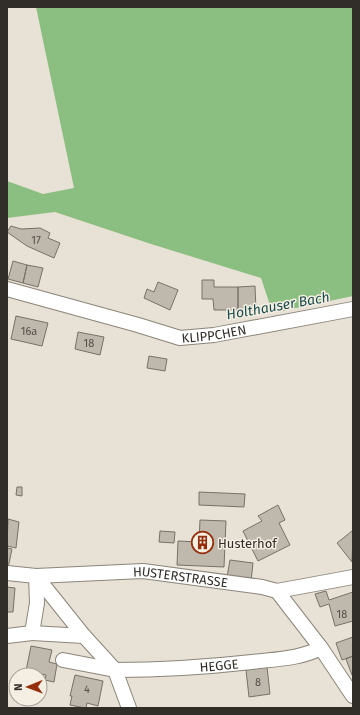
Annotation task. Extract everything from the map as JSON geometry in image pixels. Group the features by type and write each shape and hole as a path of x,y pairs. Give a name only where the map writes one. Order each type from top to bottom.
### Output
{"street":[{"name":"KLIPPCHEN","path":"7,289 180,338 214,335 353,309"},
{"name":"HUSTERSTRASSE","path":"7,573 36,576 143,571 262,586 277,591 353,578"},
{"path":"32,633 37,603 36,576"},
{"path":"36,576 84,636 115,670 129,708"},
{"path":"277,591 321,648 353,696"},
{"path":"7,636 32,633 84,636"},
{"name":"HEGGE","path":"63,660 115,670 148,670 204,667 300,656 321,648"}],"green space":[{"path":"36,7 353,7 353,296 282,311 270,305 261,278 55,212 7,218 7,181 43,194 74,188"}],"building":[{"path":"11,226 21,229 40,228 50,233 48,238 60,243 54,258 27,246 7,232"},
{"path":"13,261 27,265 23,283 8,279"},
{"path":"27,265 43,268 38,287 23,283"},
{"path":"202,280 214,280 214,287 238,287 238,310 214,310 213,299 202,299"},
{"path":"158,282 178,290 170,310 144,298 147,289 154,292"},
{"path":"255,286 256,310 238,310 238,287"},
{"path":"16,316 48,323 42,346 11,339"},
{"path":"78,332 104,337 100,355 75,349"},
{"path":"149,356 167,359 165,371 147,368"},
{"path":"17,487 22,487 22,496 16,495"},
{"path":"199,492 245,494 244,507 199,505"},
{"path":"278,505 285,520 279,523 290,545 258,561 243,531 262,521 258,516"},
{"path":"8,519 19,522 16,548 7,546"},
{"name":"Husterhof","path":"200,520 226,521 224,567 177,565 178,541 199,542"},
{"path":"160,531 175,532 174,543 159,542"},
{"path":"352,531 353,533 352,562 337,543"},
{"path":"7,548 12,549 8,568 7,568"},
{"path":"230,560 253,563 251,581 227,577"},
{"path":"7,587 15,588 13,612 7,612"},
{"path":"326,591 329,600 353,592 353,621 335,626 329,604 320,607 315,594"},
{"path":"353,637 353,656 342,660 336,643"},
{"path":"31,646 52,650 49,662 57,664 54,682 48,681 48,667 27,667"},
{"path":"353,656 353,674 352,675 346,659"},
{"path":"267,667 270,694 249,697 246,670"},
{"path":"75,675 103,681 98,706 87,703 86,708 70,705 72,696 70,696"}],"place":[{"name":"Husterhof","path":"202,543"}],"water label":[{"name":"Holthauser Bach","path":"278,306"}]}
